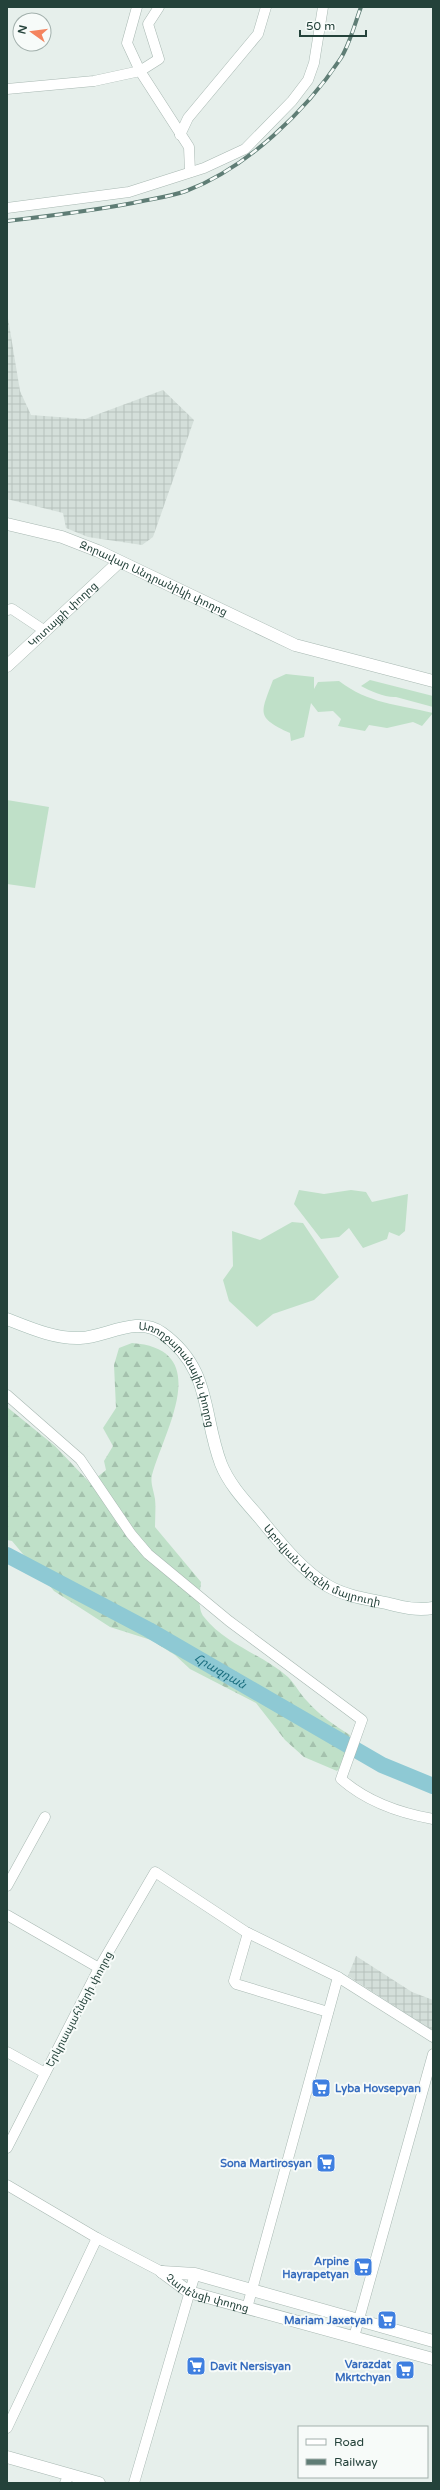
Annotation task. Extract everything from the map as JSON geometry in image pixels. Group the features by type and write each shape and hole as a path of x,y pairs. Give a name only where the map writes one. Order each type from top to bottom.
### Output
{"street":[{"path":"137,7 127,43 140,71 189,147 190,172"},
{"path":"7,89 94,82 140,71 159,60 148,24 159,7"},
{"path":"180,135 188,118 258,34 266,7"},
{"path":"7,208 129,192 190,172 245,149 292,101 308,80 314,63 323,7"},
{"name":"Զորավար Անդրանիկի փողոց","path":"7,524 62,537 98,551 295,645 433,681"},
{"name":"Կոտայքի փողոց","path":"7,666 119,562"},
{"path":"7,610 12,609 45,631"},
{"name":"Առողջարանային փողոց","path":"7,1319 57,1336 80,1338 129,1327 146,1326 160,1332 173,1343 191,1364 203,1389 221,1464 232,1486"},
{"path":"7,1395 80,1459 131,1534 148,1554 229,1621 362,1720 341,1779 359,1795 408,1815 433,1819"},
{"name":"Աբովյան-Արզնի մայրուղի","path":"232,1486 305,1569 328,1586 360,1598 418,1610 433,1608"},
{"path":"7,1886 45,1817"},
{"name":"Երկրապահների փողոց","path":"7,2148 99,1968 155,1872 248,1933"},
{"path":"7,1915 99,1968"},
{"path":"328,2012 236,1984 234,1981 238,1963 248,1933 338,1977 433,2037"},
{"path":"247,2308 338,1977"},
{"path":"7,2052 45,2073"},
{"path":"354,2338 373,2264 433,2054"},
{"path":"7,2185 97,2238 162,2272"},
{"path":"7,2428 97,2238"},
{"name":"Չարենցի փողոց","path":"162,2272 195,2274 433,2341"},
{"name":"Չարենցի փողոց","path":"162,2272 189,2292 433,2360"},
{"path":"134,2483 195,2274"},
{"path":"7,2457 67,2479 99,2483"}],"shaded area":[{"path":"7,312 20,391 31,415 85,419 163,390 194,420 153,537 142,545 88,537 66,528 63,513 7,499"},
{"path":"356,1956 412,1992 433,2000 433,2031 348,1976"}],"green space":[{"path":"286,674 314,677 314,689 318,682 339,681 350,689 372,699 433,713 422,726 413,722 387,728 369,725 365,731 338,726 341,719 333,711 318,712 311,703 304,737 291,741 290,733 271,723 266,718 264,713 264,707 273,680"},
{"path":"370,680 433,696 433,707 383,695 361,686"},
{"path":"7,800 49,807 35,888 7,884"},
{"path":"299,1190 324,1194 351,1190 366,1192 372,1202 408,1194 405,1231 399,1236 389,1232 387,1239 363,1248 349,1228 339,1237 321,1239 294,1204"},
{"path":"292,1222 303,1223 339,1277 314,1300 273,1314 257,1327 229,1301 223,1280 233,1266 232,1231 260,1240"},
{"path":"132,1343 157,1349 172,1360 178,1376 178,1395 173,1415 152,1475 152,1484 155,1496 155,1527 201,1582 200,1610 213,1627 233,1642 278,1669 288,1677 304,1698 317,1711 350,1735 343,1764 337,1771 304,1757 285,1740 256,1703 190,1669 175,1655 151,1640 110,1627 54,1591 12,1541 7,1540 7,1407 55,1446 90,1483 106,1470 104,1461 113,1446 103,1428 116,1408 114,1365 119,1348"}],"waterway":[{"name":"Հրազդան","path":"7,1555 149,1630 382,1765 433,1786"}],"railway":[{"path":"7,221 102,208 173,195 209,181 231,168 253,153 273,136 311,98 341,58 350,39 361,7"}],"place":[{"name":"Lyba Hovsepyan","path":"321,2088"},
{"name":"Sona Martirosyan","path":"326,2163"},
{"name":"Arpine Hayrapetyan","path":"363,2267"},
{"name":"Mariam Jaxetyan","path":"387,2320"},
{"name":"Davit Nersisyan","path":"196,2366"},
{"name":"Varazdat Mkrtchyan","path":"405,2370"}]}
